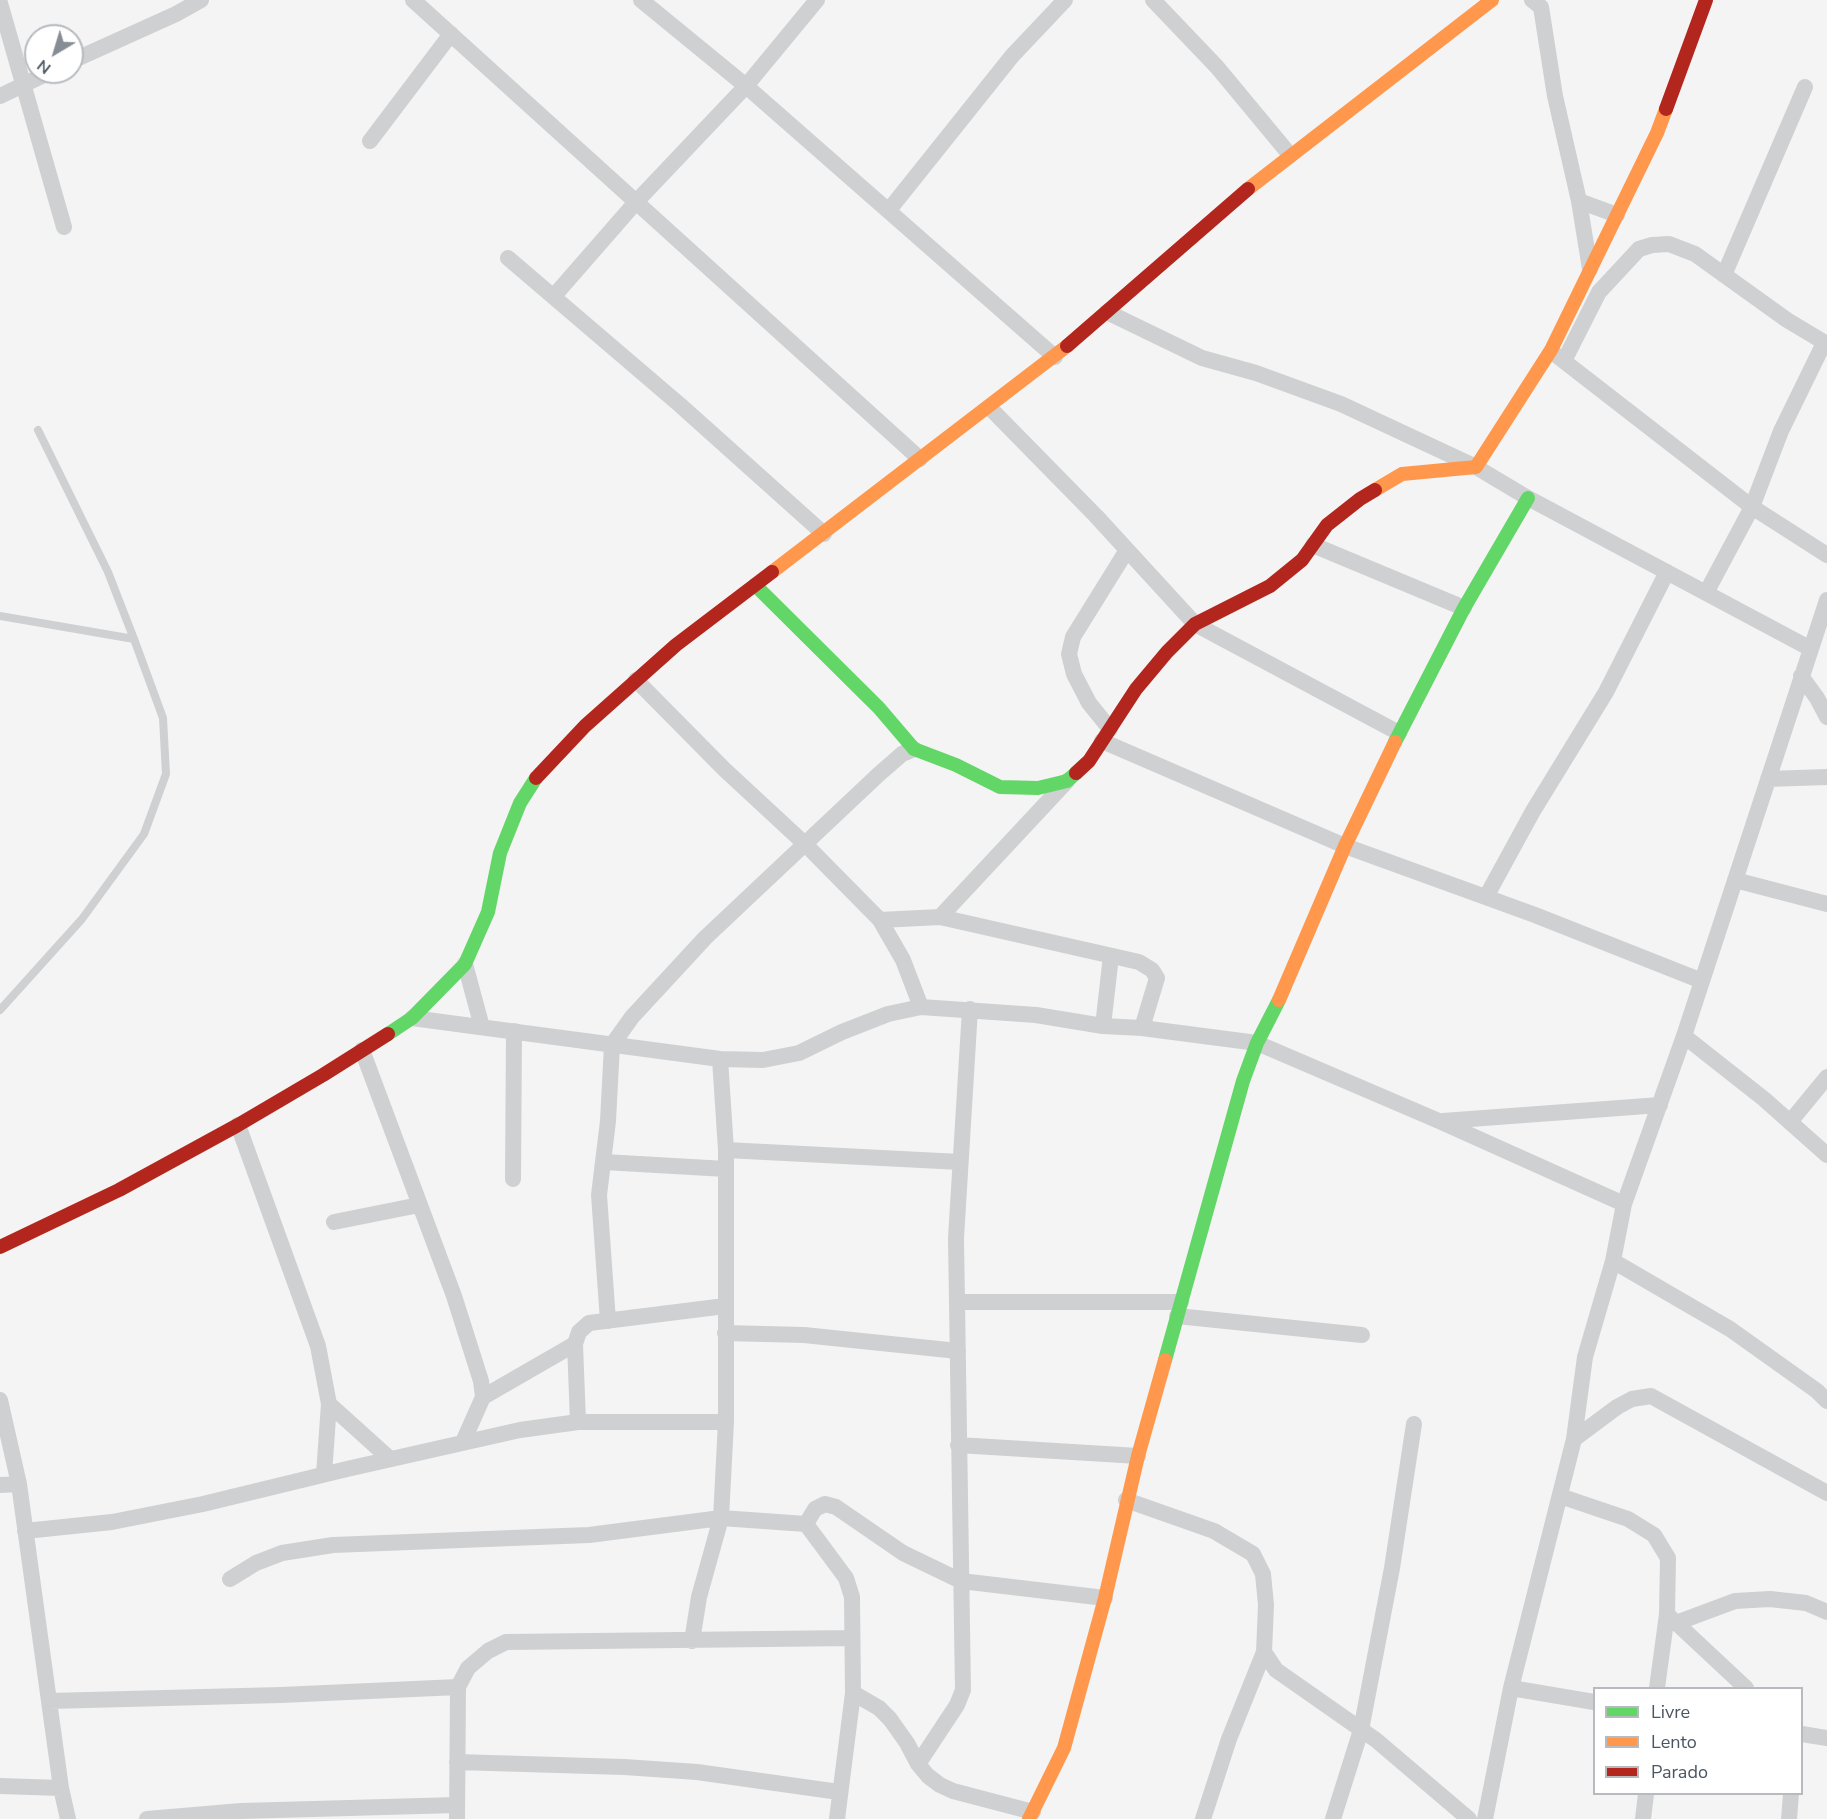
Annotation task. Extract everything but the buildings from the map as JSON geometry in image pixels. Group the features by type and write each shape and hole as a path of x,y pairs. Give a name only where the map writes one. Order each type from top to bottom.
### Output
{"street":[{"path":"84,56 201,0"},
{"path":"641,0 746,86 1055,357"},
{"path":"889,210 1012,56 1065,0"},
{"path":"1153,0 1217,67 1290,155"},
{"path":"0,1247 119,1190 238,1125 412,1018 465,964 488,912 500,853 520,803 538,776 577,735 676,645 1055,357 1264,175 1477,6 1492,0"},
{"path":"1532,0 1541,8 1555,96 1579,201 1590,269"},
{"path":"1557,355 1590,269 1657,133 1706,0"},
{"path":"421,2 451,34 920,459"},
{"path":"554,296 636,202 746,86 809,2"},
{"path":"0,3 64,227"},
{"path":"370,141 451,34"},
{"path":"0,96 24,84"},
{"path":"1724,275 1805,87"},
{"path":"1579,201 1617,215"},
{"path":"940,917 1067,781 1089,761 1142,682 1195,624 1270,586 1302,560 1327,525 1360,499 1402,474 1476,467 1557,355 1599,292 1639,249 1652,245 1669,244 1695,254 1787,320 1826,343 1780,431 1752,507 1706,593"},
{"path":"508,258 824,534"},
{"path":"1107,312 1203,358 1256,373 1341,404 1476,467 1528,498 1811,649"},
{"path":"1557,355 1752,507 1827,555"},
{"path":"990,408 1195,624 1399,733"},
{"path":"853,1693 879,1708 890,1719 928,1776 953,1791 1031,1815 1064,1748 1105,1598 1138,1456 1243,1081 1257,1043 1276,1006 1345,846 1399,733 1464,608 1528,498"},
{"path":"1313,545 1464,608"},
{"path":"1127,550 1073,637 1069,654 1074,674 1106,735 1345,846 1486,897 1702,981"},
{"path":"1486,897 1533,811 1606,692 1667,572"},
{"path":"755,585 879,708 914,749 956,765 1000,788 1038,788 1067,781"},
{"path":"1485,1819 1511,1688 1574,1439 1585,1357 1613,1261 1624,1204 1684,1036 1827,600"},
{"path":"1802,676 1827,717"},
{"path":"636,680 724,769 806,844 880,920 903,960 921,1007"},
{"path":"608,1321 599,1196 604,1162 612,1046 632,1017 705,938 878,775 902,754 914,749"},
{"path":"1768,779 1827,777"},
{"path":"1735,880 1827,904"},
{"path":"880,920 940,917 1139,962 1152,970 1157,978 1142,1028"},
{"path":"1103,1026 1111,956"},
{"path":"465,964 482,1027"},
{"path":"412,1018 720,1059 763,1060 799,1053 842,1032 888,1014 921,1007 1036,1015 1103,1026 1142,1028 1257,1043 1624,1204"},
{"path":"918,1764 957,1705 963,1690 956,1238 970,1009"},
{"path":"513,1179 514,1031"},
{"path":"1684,1036 1764,1098 1827,1155"},
{"path":"362,1050 454,1296 481,1381 483,1397 463,1442"},
{"path":"692,1641 699,1597 721,1518 726,1422 726,1150 720,1059"},
{"path":"1790,1122 1827,1077"},
{"path":"1439,1121 1660,1105"},
{"path":"238,1125 318,1346 329,1404 324,1474"},
{"path":"726,1150 960,1162"},
{"path":"604,1162 726,1169"},
{"path":"334,1222 420,1205"},
{"path":"1613,1261 1730,1329 1817,1391 1827,1401"},
{"path":"958,1302 1179,1309 1362,1335"},
{"path":"578,1422 575,1344 579,1332 589,1323 725,1306"},
{"path":"725,1333 794,1335 958,1351"},
{"path":"483,1397 575,1344"},
{"path":"1574,1439 1617,1407 1632,1399 1651,1396 1827,1493"},
{"path":"0,1400 19,1484 61,1788 68,1819"},
{"path":"329,1404 390,1459"},
{"path":"25,1532 135,1518 203,1504 520,1430 578,1422 726,1422"},
{"path":"1333,1819 1361,1730 1392,1568 1414,1424"},
{"path":"958,1444 1138,1456"},
{"path":"0,1485 19,1484"},
{"path":"1560,1496 1628,1519 1654,1535 1668,1558 1672,1618 1657,1687"},
{"path":"1126,1500 1214,1531 1253,1554 1263,1574 1266,1605 1263,1653 1228,1739 1203,1819"},
{"path":"806,1524 815,1509 825,1504 836,1507 903,1554 961,1581 1105,1598"},
{"path":"230,1579 256,1563 282,1553 333,1545 589,1535 721,1518 806,1524 846,1578 852,1597 853,1693 837,1819"},
{"path":"1672,1618 1735,1601 1770,1599 1806,1603 1827,1612"},
{"path":"1672,1618 1744,1687"},
{"path":"147,1819 241,1811 457,1812 458,1686 468,1668 488,1650 506,1642 852,1638"},
{"path":"1263,1653 1276,1671 1376,1740 1468,1819"},
{"path":"49,1701 281,1695 458,1686"},
{"path":"1511,1688 1593,1702"},
{"path":"1803,1734 1827,1738"},
{"path":"457,1762 624,1767 697,1772 839,1792"},
{"path":"0,1786 61,1788"},
{"path":"1643,1819 1646,1795"},
{"path":"1789,1819 1791,1795"}],"lane":[{"path":"0,1010 82,919 144,834 166,774 163,718 134,639 108,572 38,430"},
{"path":"0,616 134,639"}],"traffic: fast":[{"path":"1395,742 1464,608 1528,498"},
{"path":"755,585 879,708 914,749 956,765 1000,787 1038,788 1067,781 1076,773"},
{"path":"388,1034 412,1018 465,964 488,912 500,853 520,803 536,778"},
{"path":"1165,1360 1243,1081 1257,1043 1279,1000"}],"traffic: slow":[{"path":"1248,189 1492,0"},
{"path":"1375,490 1402,474 1476,467 1551,350 1657,133 1666,109"},
{"path":"772,572 1067,346"},
{"path":"1279,1000 1345,846 1395,742"},
{"path":"1029,1819 1064,1748 1105,1598 1138,1456 1165,1360"}],"traffic: jam":[{"path":"1666,109 1706,0"},
{"path":"1067,346 1248,189"},
{"path":"1076,773 1089,761 1136,689 1167,652 1195,624 1270,586 1302,560 1327,525 1375,490"},
{"path":"536,778 585,726 676,645 772,572"},
{"path":"0,1247 119,1190 238,1125 388,1034"}]}
